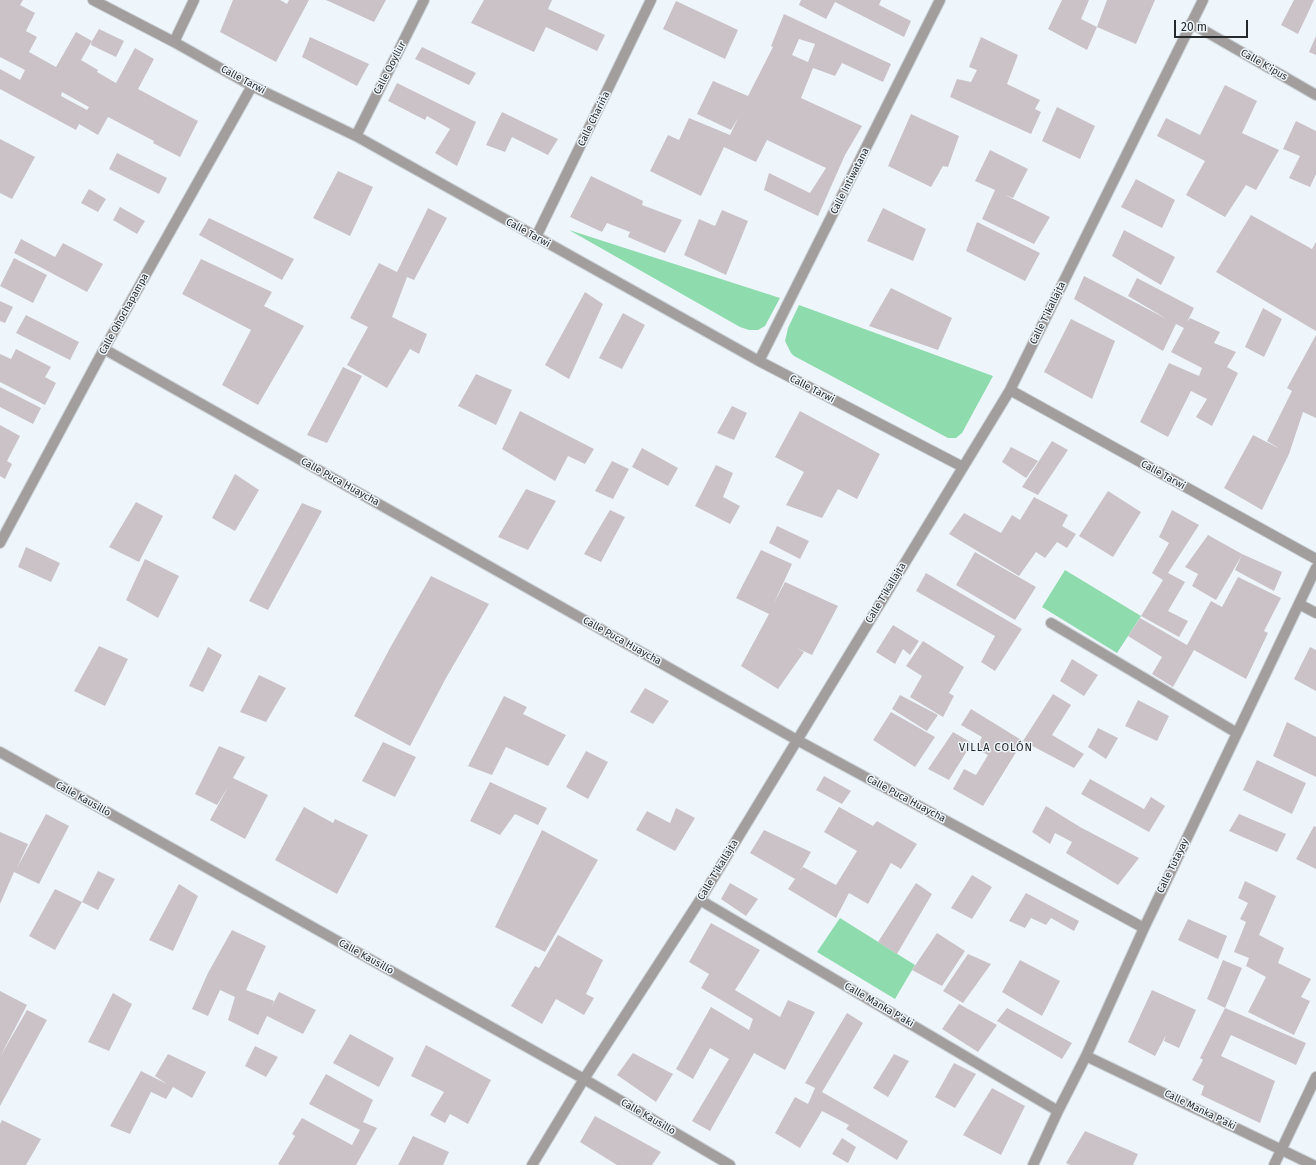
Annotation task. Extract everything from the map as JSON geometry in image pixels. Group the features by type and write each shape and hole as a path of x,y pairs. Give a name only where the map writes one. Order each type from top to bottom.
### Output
{"street":[{"name":"Calle Tarwi","path":"93,0 174,42 252,86 356,136 759,361 963,467"},
{"path":"174,42 194,0"},
{"name":"Calle Qoyllur","path":"356,136 424,0"},
{"name":"Calle Chariña","path":"536,237 651,0"},
{"name":"Calle Intiwatana","path":"759,361 940,0"},
{"name":"Calle T'ikallajta","path":"532,1165 584,1079 700,900 1010,390 1202,0"},
{"name":"Calle K'ipus","path":"1191,23 1316,95"},
{"name":"Calle Qhochapampa","path":"0,543 104,349 252,86"},
{"name":"Calle Puca Huaycha","path":"104,349 797,740 1144,928"},
{"name":"Calle Tarwi","path":"1010,390 1316,559"},
{"name":"Calle Tutayay","path":"1033,1165 1058,1110 1086,1056 1144,928 1316,568"},
{"path":"1299,604 1316,613"},
{"path":"1051,623 1237,733"},
{"name":"Calle Kausillo","path":"0,752 584,1079 730,1165"},
{"name":"Calle Manka P'aki","path":"700,900 1058,1110"},
{"name":"Calle Manka P'aki","path":"1086,1056 1313,1165"},
{"path":"1274,1165 1316,1078"}],"green space":[{"path":"569,230 780,298 765,326 758,330 749,330 740,327"},
{"path":"799,305 993,376 962,433 956,438 948,438 794,356 785,341 788,328"},
{"path":"1065,570 1141,616 1117,653 1042,607"},
{"path":"840,918 915,965 895,999 817,952"}],"building":[{"path":"0,0 23,0 20,5 35,13 26,31 37,37 29,52 56,67 76,32 92,41 81,60 98,70 97,72 116,83 135,48 154,59 138,89 198,121 180,157 153,143 154,141 108,117 98,135 79,124 76,130 0,89 0,69 20,80 25,70 0,57","holes":["62,92 89,107 87,110 61,96"]},
{"path":"233,0 280,0 287,4 289,0 309,0 276,62 220,32"},
{"path":"326,0 386,0 374,22"},
{"path":"484,0 552,0 548,9 605,35 597,51 546,27 534,52 471,23"},
{"path":"801,0 881,0 879,5 911,21 904,37 835,2 826,19 799,5"},
{"path":"1062,0 1089,0 1081,19 1097,27 1087,50 1048,29"},
{"path":"1107,0 1155,0 1136,44 1097,27"},
{"path":"1294,0 1314,0 1298,34 1281,25"},
{"path":"676,1 738,30 725,59 663,29"},
{"path":"784,14 891,64 883,82 842,63 835,76 813,68 801,98 862,126 845,155 818,216 764,190 769,173 810,193 826,168 767,140 756,162 724,147 701,196 650,171 668,135 679,140 689,118 730,135 738,118 731,130 697,114 713,81 748,96 773,47 771,46","holes":["799,39 815,44 808,62 792,55"]},
{"path":"99,29 124,41 116,57 91,45"},
{"path":"1316,36 1316,55 1309,52"},
{"path":"310,37 369,64 357,86 302,57"},
{"path":"981,37 1018,55 1007,84 1040,100 1035,109 1041,112 1031,134 950,97 957,79 971,82 977,70 969,67"},
{"path":"422,47 476,73 469,85 415,59"},
{"path":"397,83 476,122 457,166 435,153 450,129 427,116 425,120 388,101"},
{"path":"1225,85 1257,101 1242,133 1279,150 1256,190 1246,185 1225,217 1186,195 1205,161 1157,136 1166,118 1200,135"},
{"path":"1057,107 1095,126 1080,159 1042,141"},
{"path":"502,112 558,139 548,155 512,137 505,152 486,145"},
{"path":"911,114 959,136 948,167 943,166 931,187 888,166"},
{"path":"1296,121 1316,131 1316,174 1310,187 1289,178 1300,156 1283,149"},
{"path":"0,139 35,157 12,199 0,193"},
{"path":"990,150 1028,169 1013,198 1005,195 1050,217 1034,244 982,219 995,190 975,181"},
{"path":"117,153 167,178 159,194 109,169"},
{"path":"338,171 373,187 350,236 313,218"},
{"path":"591,176 643,201 642,205 682,220 665,253 628,237 630,232 607,223 602,232 570,217"},
{"path":"1136,179 1175,200 1162,228 1121,207"},
{"path":"89,189 106,199 98,212 81,203"},
{"path":"120,207 145,221 137,234 113,220"},
{"path":"428,208 447,218 414,280 407,277 392,317 427,334 419,354 410,349 387,388 347,365 368,327 350,318 379,263 397,272"},
{"path":"883,208 926,229 913,261 867,241"},
{"path":"722,210 748,221 726,275 684,255 699,219 715,226"},
{"path":"1251,215 1312,249 1316,242 1316,331 1216,272"},
{"path":"209,218 294,259 282,280 199,235"},
{"path":"977,222 1040,253 1025,281 966,251"},
{"path":"1124,230 1175,257 1161,285 1112,256"},
{"path":"21,239 55,257 63,243 103,264 87,292 14,253"},
{"path":"14,258 47,275 33,303 0,286"},
{"path":"201,259 272,292 264,306 304,326 258,405 222,385 251,330 182,294"},
{"path":"1084,276 1167,319 1128,296 1137,278 1194,308 1187,322 1190,318 1220,332 1214,343 1236,352 1227,367 1238,373 1212,426 1196,417 1207,399 1191,391 1168,437 1140,422 1169,363 1199,376 1202,368 1171,352 1184,328 1176,324 1163,351 1074,299"},
{"path":"891,288 952,318 938,350 869,326"},
{"path":"585,292 603,304 569,379 545,365"},
{"path":"0,301 13,307 5,323 0,321"},
{"path":"1263,308 1282,319 1264,357 1245,347"},
{"path":"623,313 645,325 622,369 599,358"},
{"path":"26,315 79,342 70,360 16,333"},
{"path":"1071,319 1115,341 1092,399 1044,372"},
{"path":"1316,335 1316,418 1303,412 1289,454 1262,510 1224,488 1253,435 1280,449 1267,441 1292,391 1287,388"},
{"path":"16,349 51,367 45,377 56,383 45,405 0,382 0,354 11,359"},
{"path":"343,367 362,376 327,443 307,435"},
{"path":"476,374 512,390 496,425 458,406"},
{"path":"0,387 41,408 33,424 0,407"},
{"path":"732,406 747,413 734,440 717,433"},
{"path":"520,411 594,449 585,464 568,456 555,481 502,449"},
{"path":"800,411 880,454 857,499 838,489 822,518 786,505 804,472 775,457"},
{"path":"0,425 20,436 7,461 12,464 5,479 0,476"},
{"path":"1052,441 1068,450 1038,495 1022,487"},
{"path":"1011,447 1038,461 1026,478 1002,462"},
{"path":"642,448 678,468 668,486 632,467"},
{"path":"612,461 629,469 613,499 595,491"},
{"path":"716,465 733,473 723,497 740,506 730,524 695,506"},
{"path":"235,474 259,490 235,531 212,518"},
{"path":"526,489 556,501 528,550 498,537"},
{"path":"1108,491 1141,512 1113,557 1079,536"},
{"path":"1034,497 1068,515 1062,526 1076,534 1067,548 1057,542 1045,558 1036,552 1019,576 949,534 964,513 1001,533 1012,515 1020,520"},
{"path":"136,502 163,516 139,562 109,547"},
{"path":"302,503 322,511 268,610 249,601"},
{"path":"610,510 625,517 601,562 584,554"},
{"path":"1172,510 1199,525 1168,573 1185,582 1168,611 1188,621 1179,637 1141,616 1163,580 1152,573 1169,543 1159,537"},
{"path":"777,526 809,541 800,559 769,543"},
{"path":"1208,535 1242,554 1282,572 1274,591 1235,570 1242,555 1216,600 1192,586 1198,574 1185,567"},
{"path":"26,547 60,563 51,582 18,567"},
{"path":"761,550 792,564 774,603 785,582 838,606 812,655 797,648 804,652 778,689 741,666 769,614 736,598"},
{"path":"975,552 1036,587 1015,620 956,585"},
{"path":"145,559 179,576 158,618 126,600"},
{"path":"926,573 1022,629 995,671 981,662 995,636 916,591"},
{"path":"431,576 489,604 446,678 410,746 354,716 390,648"},
{"path":"1238,577 1281,598 1264,631 1268,633 1246,679 1194,650 1173,687 1152,674 1162,657 1128,636 1140,618 1187,645 1211,601 1222,607"},
{"path":"893,625 919,641 910,655 903,649 895,664 876,652"},
{"path":"923,641 964,667 949,693 954,696 943,717 910,697 922,676 906,666"},
{"path":"99,646 128,659 105,706 74,691"},
{"path":"208,647 222,655 203,692 189,686"},
{"path":"1310,647 1316,650 1316,691 1294,679"},
{"path":"1072,659 1098,675 1084,696 1060,681"},
{"path":"259,675 286,688 266,722 240,712"},
{"path":"645,688 669,701 653,724 630,712"},
{"path":"1053,694 1071,705 1052,735 1084,754 1074,768 1023,741"},
{"path":"900,695 938,715 927,731 892,709"},
{"path":"504,696 527,707 523,714 566,735 548,766 506,747 492,775 468,766"},
{"path":"1138,700 1169,716 1157,741 1125,726"},
{"path":"971,709 1023,741 983,806 953,789 964,769 976,775 988,755 976,749 982,737 961,725"},
{"path":"891,712 935,737 915,767 873,740"},
{"path":"1287,722 1316,737 1316,777 1273,756"},
{"path":"1098,728 1118,738 1106,759 1088,747"},
{"path":"953,732 972,743 949,780 928,769"},
{"path":"383,742 416,757 395,797 362,781"},
{"path":"219,746 245,757 233,778 268,795 245,839 210,820 228,787 217,805 195,794"},
{"path":"586,751 608,762 588,799 566,787"},
{"path":"1257,760 1306,783 1292,814 1243,790"},
{"path":"824,776 851,791 842,804 816,790"},
{"path":"1090,779 1144,809 1151,797 1165,806 1149,832 1081,794"},
{"path":"490,782 547,808 538,825 515,814 500,835 470,821"},
{"path":"1046,806 1080,827 1139,858 1118,885 1066,853 1072,842 1055,833 1050,844 1032,832"},
{"path":"304,807 333,823 335,819 368,835 337,894 275,860"},
{"path":"839,807 873,826 877,821 917,844 901,869 891,863 868,904 849,893 836,918 788,889 795,879 750,853 764,830 811,852 799,873 803,867 836,885 857,851 824,832"},
{"path":"676,808 695,818 675,851 636,830 647,811 670,823"},
{"path":"46,814 69,826 39,884 14,872 0,904 0,832 28,844 17,868"},
{"path":"1239,814 1286,834 1277,852 1229,831"},
{"path":"1314,826 1316,827 1316,869 1296,859"},
{"path":"542,830 598,860 545,952 495,927"},
{"path":"98,871 115,879 98,910 82,902"},
{"path":"972,875 992,887 972,919 951,908"},
{"path":"1245,881 1276,896 1259,935 1284,948 1278,963 1311,979 1301,997 1310,1001 1294,1035 1248,1012 1266,977 1246,966 1249,958 1234,952 1246,922 1240,919 1248,903 1238,898"},
{"path":"730,883 758,899 746,916 721,899"},
{"path":"916,883 932,894 897,954 878,942"},
{"path":"179,884 198,896 173,951 149,940"},
{"path":"55,889 82,902 55,950 29,936"},
{"path":"1026,893 1079,921 1074,931 1051,918 1046,925 1031,918 1025,928 1009,921"},
{"path":"1188,919 1227,936 1218,959 1178,940"},
{"path":"711,923 760,950 735,990 780,1017 788,1000 815,1012 785,1070 754,1053 710,1131 692,1121 729,1059 710,1048 693,1079 676,1069 711,1007 749,1030 753,1019 701,988 709,974 689,962"},
{"path":"232,930 266,946 246,990 274,1001 271,1008 279,992 316,1010 303,1034 267,1016 258,1035 228,1020 235,997 220,990 208,1016 192,1009 208,973"},
{"path":"937,933 965,951 942,986 912,970"},
{"path":"558,935 603,960 586,994 594,998 584,1015 556,999 542,1024 511,1006 535,966 539,968"},
{"path":"968,954 991,964 963,1003 943,991"},
{"path":"1020,960 1060,981 1042,1016 1002,992"},
{"path":"1223,960 1242,968 1225,1008 1207,999"},
{"path":"1152,990 1196,1010 1179,1048 1164,1041 1166,1035 1155,1056 1128,1042"},
{"path":"0,991 27,1005 0,1057"},
{"path":"113,993 132,1004 109,1051 88,1042"},
{"path":"959,1004 997,1025 978,1052 942,1029"},
{"path":"1007,1008 1072,1043 1062,1059 997,1021"},
{"path":"1225,1008 1306,1043 1296,1065 1231,1035 1221,1056 1275,1081 1260,1123 1201,1095 1204,1086 1192,1080 1203,1060 1200,1058"},
{"path":"27,1010 47,1020 0,1106 0,1057"},
{"path":"847,1013 863,1023 822,1092 908,1141 897,1160 846,1129 849,1125 822,1111 800,1148 775,1133 795,1097 808,1104 815,1088 805,1083"},
{"path":"350,1034 394,1058 379,1087 333,1063"},
{"path":"426,1045 491,1080 468,1124 450,1114 445,1123 430,1115 444,1092 411,1076"},
{"path":"255,1046 278,1057 266,1077 245,1066"},
{"path":"633,1053 673,1074 656,1102 617,1075"},
{"path":"168,1054 206,1072 192,1098 173,1087 166,1099 151,1092 130,1134 110,1126 141,1071 167,1084 155,1076"},
{"path":"894,1054 909,1061 888,1097 873,1088"},
{"path":"954,1063 976,1074 955,1108 935,1097"},
{"path":"326,1074 373,1100 363,1122 377,1128 356,1165 278,1164 295,1136 292,1134 302,1118 352,1145 360,1130 309,1104"},
{"path":"992,1088 1025,1106 1001,1155 963,1135"},
{"path":"595,1116 661,1152 652,1165 617,1165 580,1142"},
{"path":"2,1120 41,1139 26,1165 0,1165 0,1124"},
{"path":"1085,1131 1138,1154 1133,1165 1070,1165 1066,1163"},
{"path":"413,1136 449,1152 443,1165 398,1165"},
{"path":"842,1138 856,1147 848,1163 832,1154"}],"district":[{"name":"VILLA COLÓN","path":"996,748"}]}
